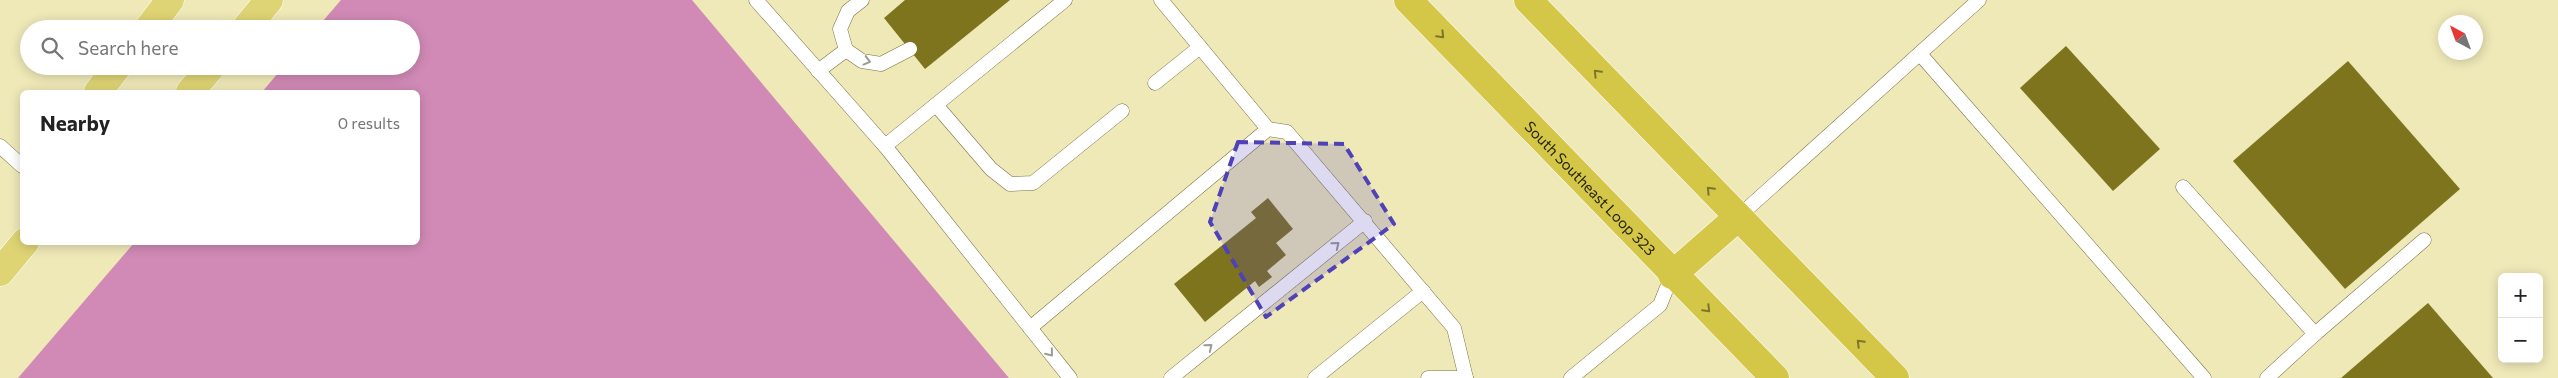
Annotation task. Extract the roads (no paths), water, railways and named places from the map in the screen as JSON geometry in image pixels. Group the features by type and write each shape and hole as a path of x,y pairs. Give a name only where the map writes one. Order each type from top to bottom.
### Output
{"highway":[{"name":"South Southeast Loop 323","path":"1408,0 1672,275 1774,378"},
{"path":"1528,0 1737,218 1895,378"},
{"path":"1672,275 1737,218"}],"main road":[{"path":"155,20 170,0"},
{"path":"253,20 270,0"},
{"path":"100,90 111,75"},
{"path":"192,90 204,75"},
{"path":"0,272 22,245"}],"lane":[{"path":"756,0 885,146 1070,378"},
{"path":"862,0 848,12 840,29 846,50 862,62 881,64 910,49"},
{"path":"885,146 1065,0"},
{"path":"1161,0 1268,129 1287,132 1365,221 1454,328 1466,378 1428,378"},
{"path":"1737,218 1979,0"},
{"path":"1155,83 1200,47"},
{"path":"818,70 846,50"},
{"path":"1920,54 2204,378"},
{"path":"936,105 991,169 1010,184 1033,182 1122,111"},
{"path":"1030,328 1268,129"},
{"path":"0,146 20,164"},
{"path":"2183,187 2315,334"},
{"path":"1172,378 1365,221"},
{"path":"2267,378 2424,240"},
{"path":"1571,378 1660,305 1672,275"},
{"path":"1315,378 1423,292"}]}
